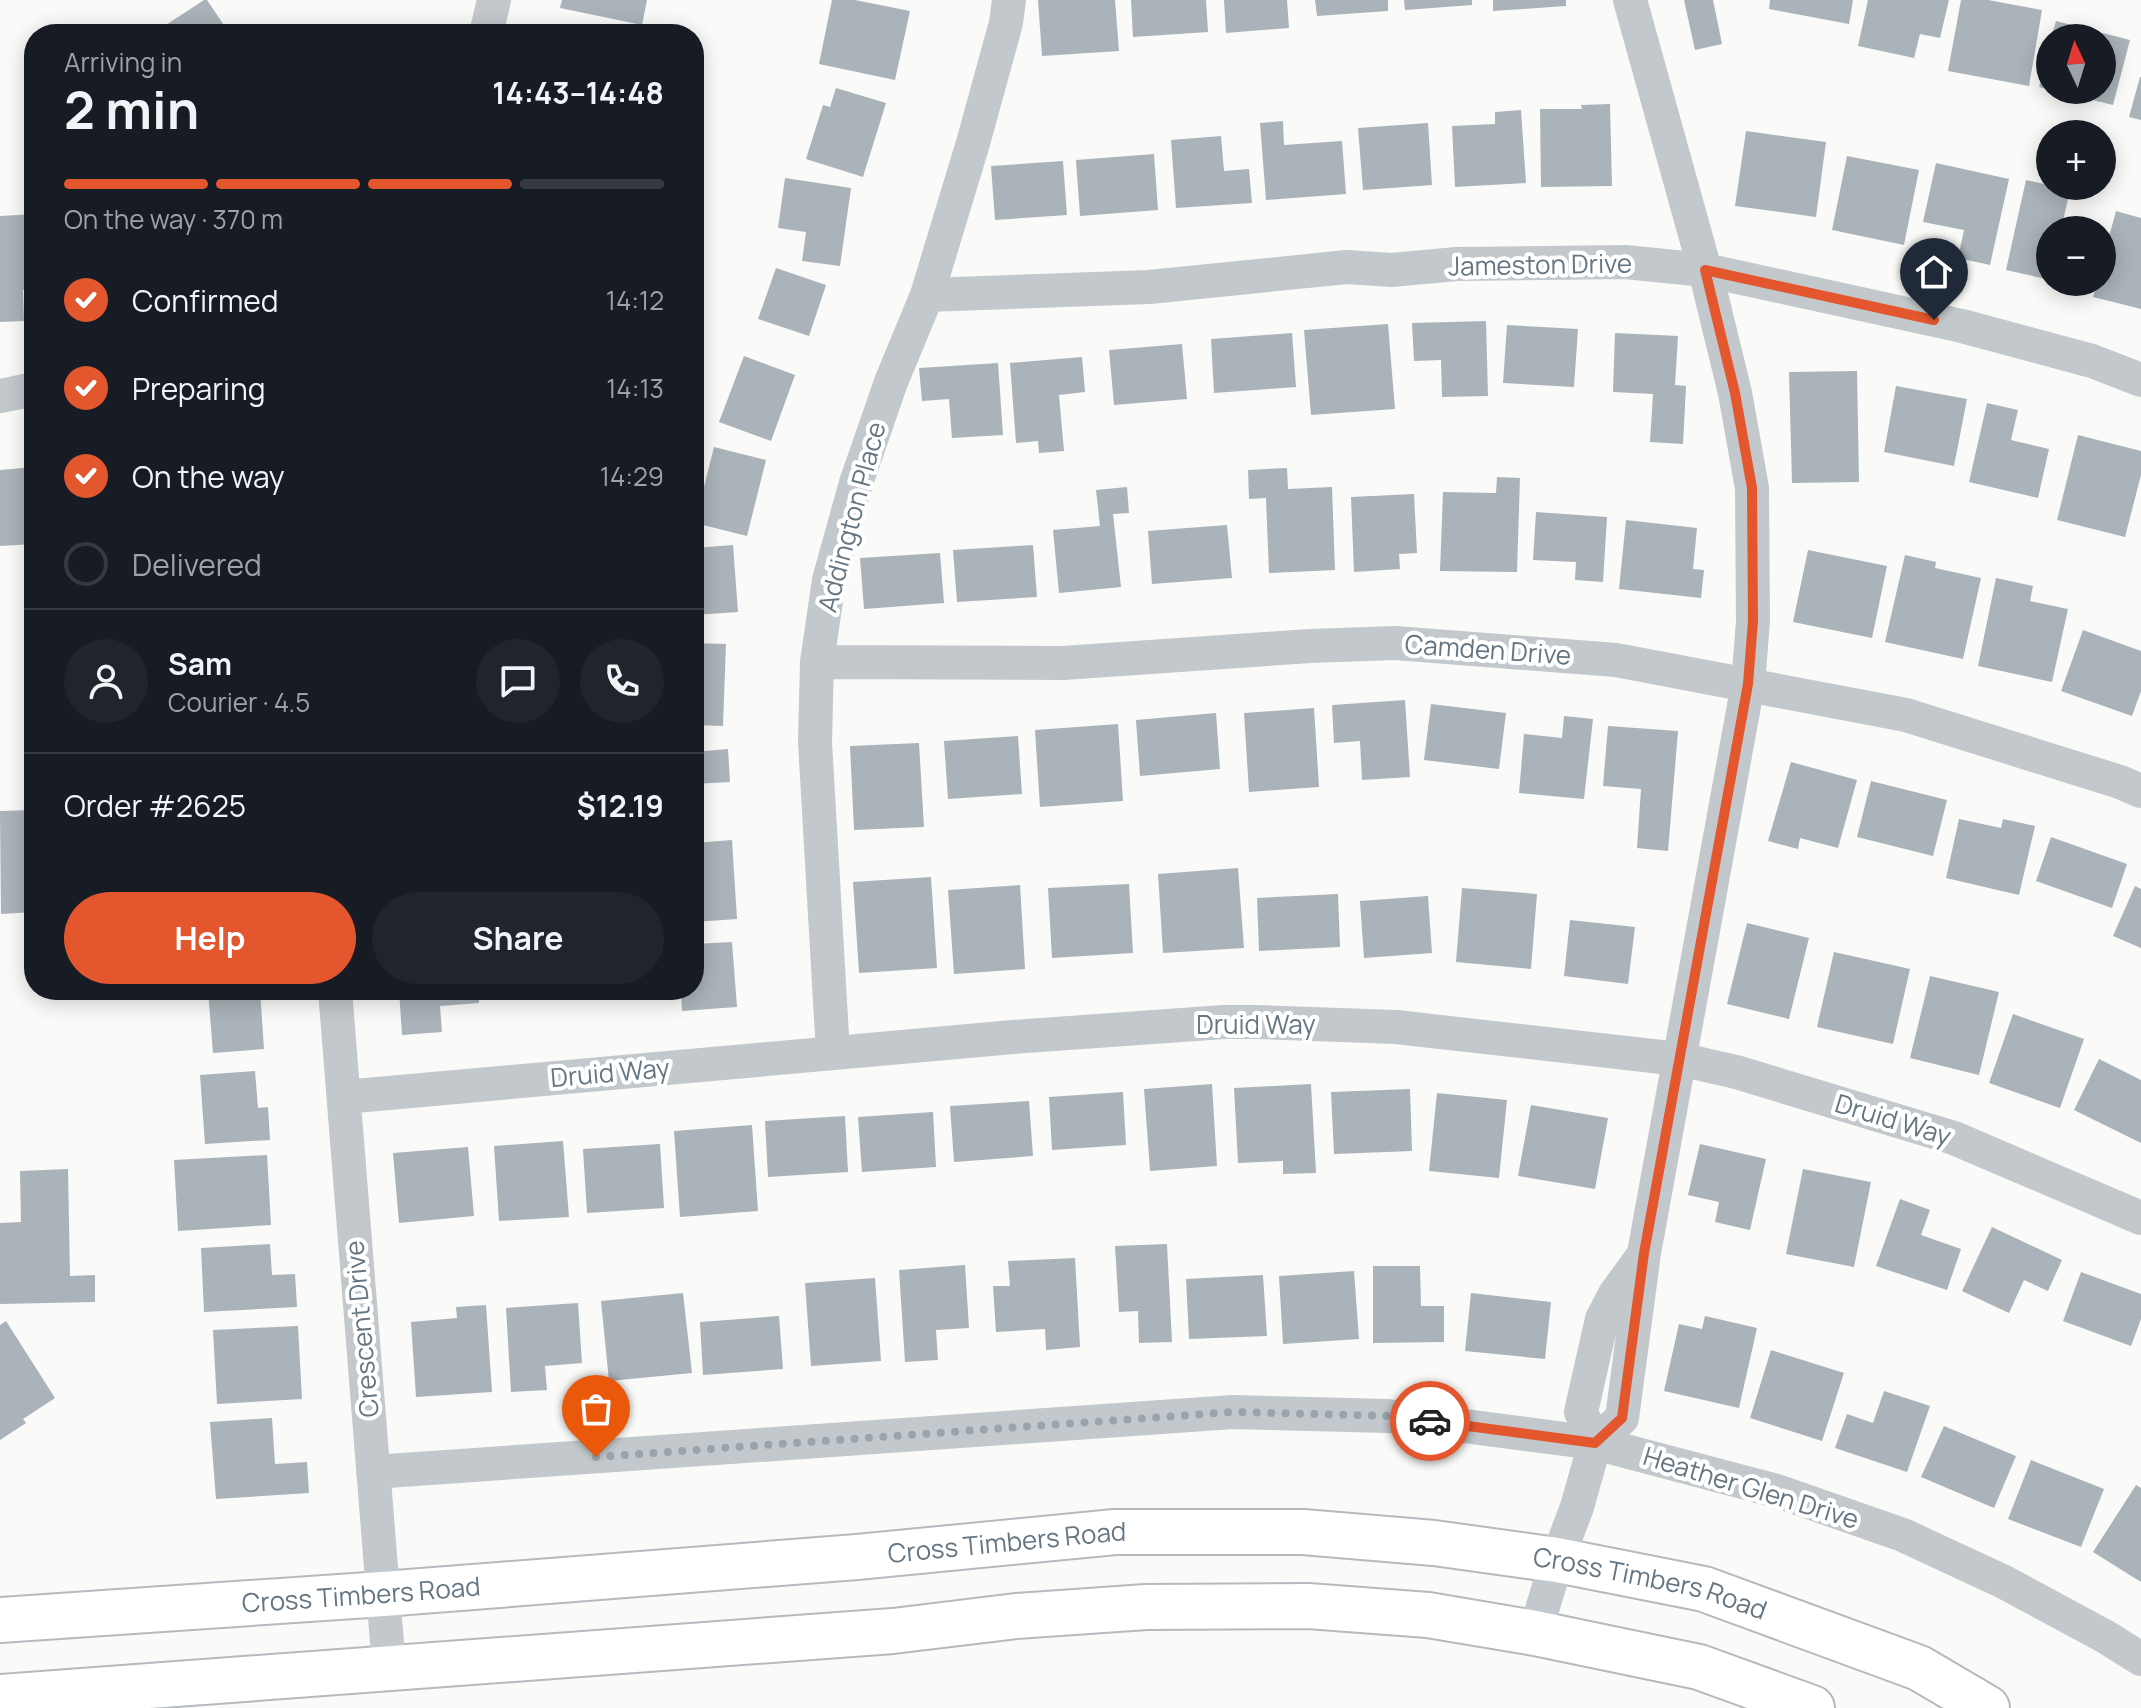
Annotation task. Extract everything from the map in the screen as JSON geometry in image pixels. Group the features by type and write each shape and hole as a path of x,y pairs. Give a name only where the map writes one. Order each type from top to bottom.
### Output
{"main road":[{"name":"Cross Timbers Road","path":"0,1620 841,1558 1115,1532 1303,1532 1434,1543 1557,1560 1704,1589 1919,1668 1987,1708"},
{"path":"0,1697 893,1631 1016,1616 1146,1607 1323,1607 1428,1615 1535,1633 1699,1667 1812,1708"}],"street":[{"path":"488,24 494,0"},
{"name":"Addington Place","path":"833,1053 815,742 817,662 829,580 856,483 891,382 927,295 977,128 1006,23 1009,0"},
{"path":"1535,1633 1595,1443 1622,1418 1644,1253 1748,684 1753,621 1752,488 1735,393 1705,270 1630,0"},
{"name":"Jameston Drive","path":"927,295 1149,287 1347,267 1391,270 1457,264 1625,262 1705,270 1962,326 2092,361 2141,380"},
{"path":"0,396 24,391"},
{"name":"Camden Drive","path":"817,662 1063,663 1395,643 1616,660 1906,715 2141,791"},
{"name":"Crescent Drive","path":"336,1000 389,1668"},
{"name":"Druid Way","path":"344,1097 1013,1037 1224,1022 1396,1027 1679,1059 1736,1072 1954,1138 2141,1218"},
{"name":"Heather Glen Drive","path":"373,1472 1233,1412 1388,1416 1595,1443 1777,1491 1903,1535 2004,1582 2141,1659"}],"building":[{"path":"207,0 223,24 167,24"},
{"path":"562,0 647,0 642,24 560,8"},
{"path":"832,0 855,0 910,11 895,80 819,64"},
{"path":"1038,0 1115,0 1119,51 1042,56"},
{"path":"1131,0 1206,0 1208,32 1133,37"},
{"path":"1224,0 1287,0 1289,28 1226,33"},
{"path":"1315,0 1388,0 1388,11 1317,16"},
{"path":"1404,0 1472,0 1472,5 1405,10"},
{"path":"1493,0 1566,0 1566,6 1493,11"},
{"path":"1684,0 1713,0 1722,44 1695,50"},
{"path":"1770,0 1853,0 1849,24 1769,9"},
{"path":"1868,0 1949,0 1940,38 1920,34 1914,58 1858,46"},
{"path":"1961,0 1988,0 2042,10 2040,24 2036,24 2029,86 1948,71"},
{"path":"2116,36 2130,40 2116,94"},
{"path":"2141,77 2141,120 2129,117"},
{"path":"836,88 886,103 863,177 806,159 823,105 830,107"},
{"path":"1610,104 1612,186 1541,187 1540,109 1582,109 1581,105"},
{"path":"1521,110 1526,183 1455,187 1452,126 1495,124 1495,112"},
{"path":"1283,121 1284,145 1342,141 1346,194 1266,200 1260,123"},
{"path":"1428,123 1432,185 1363,190 1358,128"},
{"path":"1746,131 1826,142 1816,217 1735,206"},
{"path":"1221,136 1224,171 1249,169 1252,203 1176,208 1171,140"},
{"path":"1154,154 1158,210 1080,216 1076,160"},
{"path":"1847,156 1919,170 1904,245 1832,230"},
{"path":"1063,161 1067,215 995,220 991,166"},
{"path":"1936,163 2009,179 1990,265 1958,258 1964,230 1923,222"},
{"path":"785,178 851,188 840,266 802,261 806,232 778,228"},
{"path":"2026,180 2036,182 2036,200 2068,200 2064,216 2036,216 2036,277 2006,270"},
{"path":"2116,211 2141,218 2141,309 2093,297 2116,296"},
{"path":"24,215 24,321 0,322 0,216"},
{"path":"776,268 826,285 809,336 758,319"},
{"path":"1486,321 1488,396 1442,397 1441,360 1414,361 1412,323"},
{"path":"1388,324 1395,409 1311,415 1304,330"},
{"path":"1507,325 1578,329 1574,387 1503,383"},
{"path":"1292,333 1296,387 1214,393 1211,339"},
{"path":"1615,333 1678,336 1675,385 1686,386 1683,444 1650,442 1653,394 1613,392"},
{"path":"1182,344 1187,399 1114,405 1109,350"},
{"path":"744,356 795,375 771,441 719,422"},
{"path":"1082,357 1085,392 1059,395 1064,451 1039,453 1038,441 1016,443 1010,363"},
{"path":"998,363 1003,435 952,438 949,399 922,401 919,368"},
{"path":"1857,371 1859,482 1792,483 1789,372"},
{"path":"1896,386 1967,399 1954,466 1884,452"},
{"path":"1987,403 2018,410 2011,440 2049,449 2038,498 1969,482"},
{"path":"2078,435 2141,451 2141,475 2125,537 2057,520"},
{"path":"714,447 766,460 747,536 704,525 704,487"},
{"path":"24,468 24,545 0,546 0,470"},
{"path":"1287,468 1288,489 1332,487 1335,570 1269,573 1266,498 1249,499 1248,470"},
{"path":"1497,477 1520,478 1517,572 1440,571 1443,492 1496,493"},
{"path":"1127,487 1129,513 1113,514 1121,587 1059,593 1053,530 1100,526 1096,490"},
{"path":"1414,494 1417,553 1399,554 1400,569 1354,572 1351,497"},
{"path":"1536,512 1607,517 1603,582 1575,580 1576,562 1533,560"},
{"path":"1626,520 1697,528 1693,569 1704,570 1701,598 1619,589"},
{"path":"1227,525 1232,578 1152,584 1148,531"},
{"path":"733,545 738,612 704,614 704,547"},
{"path":"1033,545 1037,597 957,602 953,550"},
{"path":"1808,550 1887,566 1872,638 1793,622"},
{"path":"940,553 944,603 864,609 860,558"},
{"path":"1905,555 1936,562 1935,568 1981,578 1963,659 1885,642"},
{"path":"1996,578 2033,586 2030,601 2068,609 2052,682 1978,666"},
{"path":"2083,630 2141,651 2141,691 2132,716 2061,691"},
{"path":"704,643 726,644 723,726 704,725"},
{"path":"1405,700 1410,777 1362,780 1360,741 1334,743 1332,705"},
{"path":"1431,704 1506,713 1499,769 1424,760"},
{"path":"1314,708 1319,787 1249,792 1244,713"},
{"path":"1216,713 1220,769 1140,776 1136,720"},
{"path":"1564,716 1593,719 1584,799 1519,793 1524,734 1562,738"},
{"path":"1118,724 1123,801 1040,807 1035,730"},
{"path":"1608,726 1678,731 1668,851 1637,848 1641,789 1603,786"},
{"path":"1018,736 1022,794 948,799 944,741"},
{"path":"919,743 924,827 854,830 850,746"},
{"path":"728,749 730,782 704,783 704,751"},
{"path":"1791,762 1857,780 1838,848 1800,838 1798,849 1768,841"},
{"path":"1871,781 1947,800 1933,856 1857,837"},
{"path":"24,810 24,913 1,914 0,811"},
{"path":"1959,819 2001,828 2003,819 2035,826 2019,895 1946,878"},
{"path":"2051,837 2127,864 2112,908 2036,881"},
{"path":"732,840 737,919 704,921 704,842"},
{"path":"1238,868 1244,948 1163,953 1158,874"},
{"path":"931,877 937,968 859,973 853,882"},
{"path":"1129,884 1133,953 1052,958 1048,888"},
{"path":"1020,885 1025,969 954,974 948,890"},
{"path":"2135,886 2141,889 2141,948 2113,936"},
{"path":"1462,888 1537,894 1531,969 1456,962"},
{"path":"1338,894 1340,947 1259,951 1257,898"},
{"path":"1428,896 1432,953 1364,958 1360,901"},
{"path":"1570,920 1635,927 1628,984 1564,976"},
{"path":"1747,923 1809,938 1789,1019 1727,1004"},
{"path":"732,942 737,1007 682,1011 681,1000 704,1000 704,943"},
{"path":"1834,952 1910,969 1893,1044 1817,1027"},
{"path":"1930,976 1999,992 1979,1075 1910,1058"},
{"path":"209,1000 261,1000 264,1049 213,1053"},
{"path":"400,1000 479,1000 479,1003 440,1006 442,1032 402,1035"},
{"path":"2013,1014 2084,1039 2060,1108 1989,1083"},
{"path":"2099,1059 2141,1080 2141,1143 2074,1110"},
{"path":"255,1071 258,1108 268,1107 270,1140 205,1144 200,1075"},
{"path":"1212,1084 1217,1166 1150,1171 1144,1089"},
{"path":"1311,1084 1316,1173 1283,1174 1283,1161 1238,1163 1234,1088"},
{"path":"1410,1089 1412,1151 1334,1154 1331,1092"},
{"path":"1123,1092 1126,1145 1052,1150 1049,1097"},
{"path":"1437,1093 1507,1100 1499,1178 1429,1171"},
{"path":"1029,1101 1033,1156 954,1162 950,1106"},
{"path":"1531,1105 1608,1118 1595,1189 1518,1176"},
{"path":"933,1112 936,1167 862,1172 858,1117"},
{"path":"845,1116 848,1172 768,1177 765,1121"},
{"path":"752,1125 758,1211 680,1217 674,1131"},
{"path":"563,1141 569,1217 499,1221 494,1146"},
{"path":"660,1144 664,1208 587,1213 583,1149"},
{"path":"1700,1144 1766,1159 1750,1230 1715,1222 1719,1202 1688,1195"},
{"path":"468,1147 474,1216 399,1223 393,1153"},
{"path":"267,1155 271,1225 178,1231 174,1160"},
{"path":"68,1169 70,1276 95,1275 95,1302 0,1304 0,1223 21,1222 20,1171"},
{"path":"1803,1169 1871,1182 1854,1267 1786,1254"},
{"path":"1900,1199 1930,1210 1921,1235 1961,1249 1947,1290 1876,1266"},
{"path":"1992,1227 2062,1260 2048,1291 2024,1280 2009,1313 1962,1291"},
{"path":"270,1244 272,1275 295,1274 297,1307 204,1312 201,1248"},
{"path":"1167,1244 1172,1342 1139,1343 1138,1311 1119,1312 1115,1246"},
{"path":"1075,1258 1080,1347 1046,1350 1045,1329 996,1332 993,1286 1010,1286 1008,1261"},
{"path":"965,1265 969,1328 936,1330 938,1360 905,1362 899,1270"},
{"path":"1373,1266 1420,1266 1421,1306 1444,1306 1444,1342 1373,1343"},
{"path":"1354,1271 1359,1339 1283,1344 1279,1276"},
{"path":"2081,1272 2141,1294 2141,1319 2131,1346 2063,1321"},
{"path":"1263,1275 1267,1336 1189,1339 1186,1279"},
{"path":"875,1278 881,1361 811,1366 805,1283"},
{"path":"683,1293 692,1373 609,1381 601,1301"},
{"path":"1471,1293 1551,1302 1545,1359 1465,1351"},
{"path":"578,1303 582,1363 545,1366 547,1390 511,1392 506,1308"},
{"path":"486,1305 492,1392 416,1397 411,1322 457,1318 456,1307"},
{"path":"779,1316 783,1369 703,1375 700,1322"},
{"path":"1705,1316 1757,1328 1739,1408 1664,1391 1679,1324 1702,1329"},
{"path":"6,1321 55,1398 23,1419 26,1423 0,1440 0,1325"},
{"path":"298,1326 302,1399 217,1404 213,1330"},
{"path":"1771,1350 1844,1373 1822,1441 1750,1418"},
{"path":"1884,1391 1930,1406 1907,1472 1835,1448 1847,1414 1873,1423"},
{"path":"272,1418 275,1464 307,1462 309,1493 216,1499 210,1422"},
{"path":"1944,1426 2016,1456 1994,1508 1921,1477"},
{"path":"2031,1460 2104,1489 2081,1547 2008,1519"},
{"path":"2136,1485 2141,1488 2141,1582 2093,1552"}],"way so far":[{"path":"596,1457 1233,1412 1388,1416 1430,1421"}],"route":[{"path":"1430,1421 1595,1443 1622,1418 1644,1253 1748,684 1753,621 1752,488 1735,393 1705,270 1934,320"}]}
